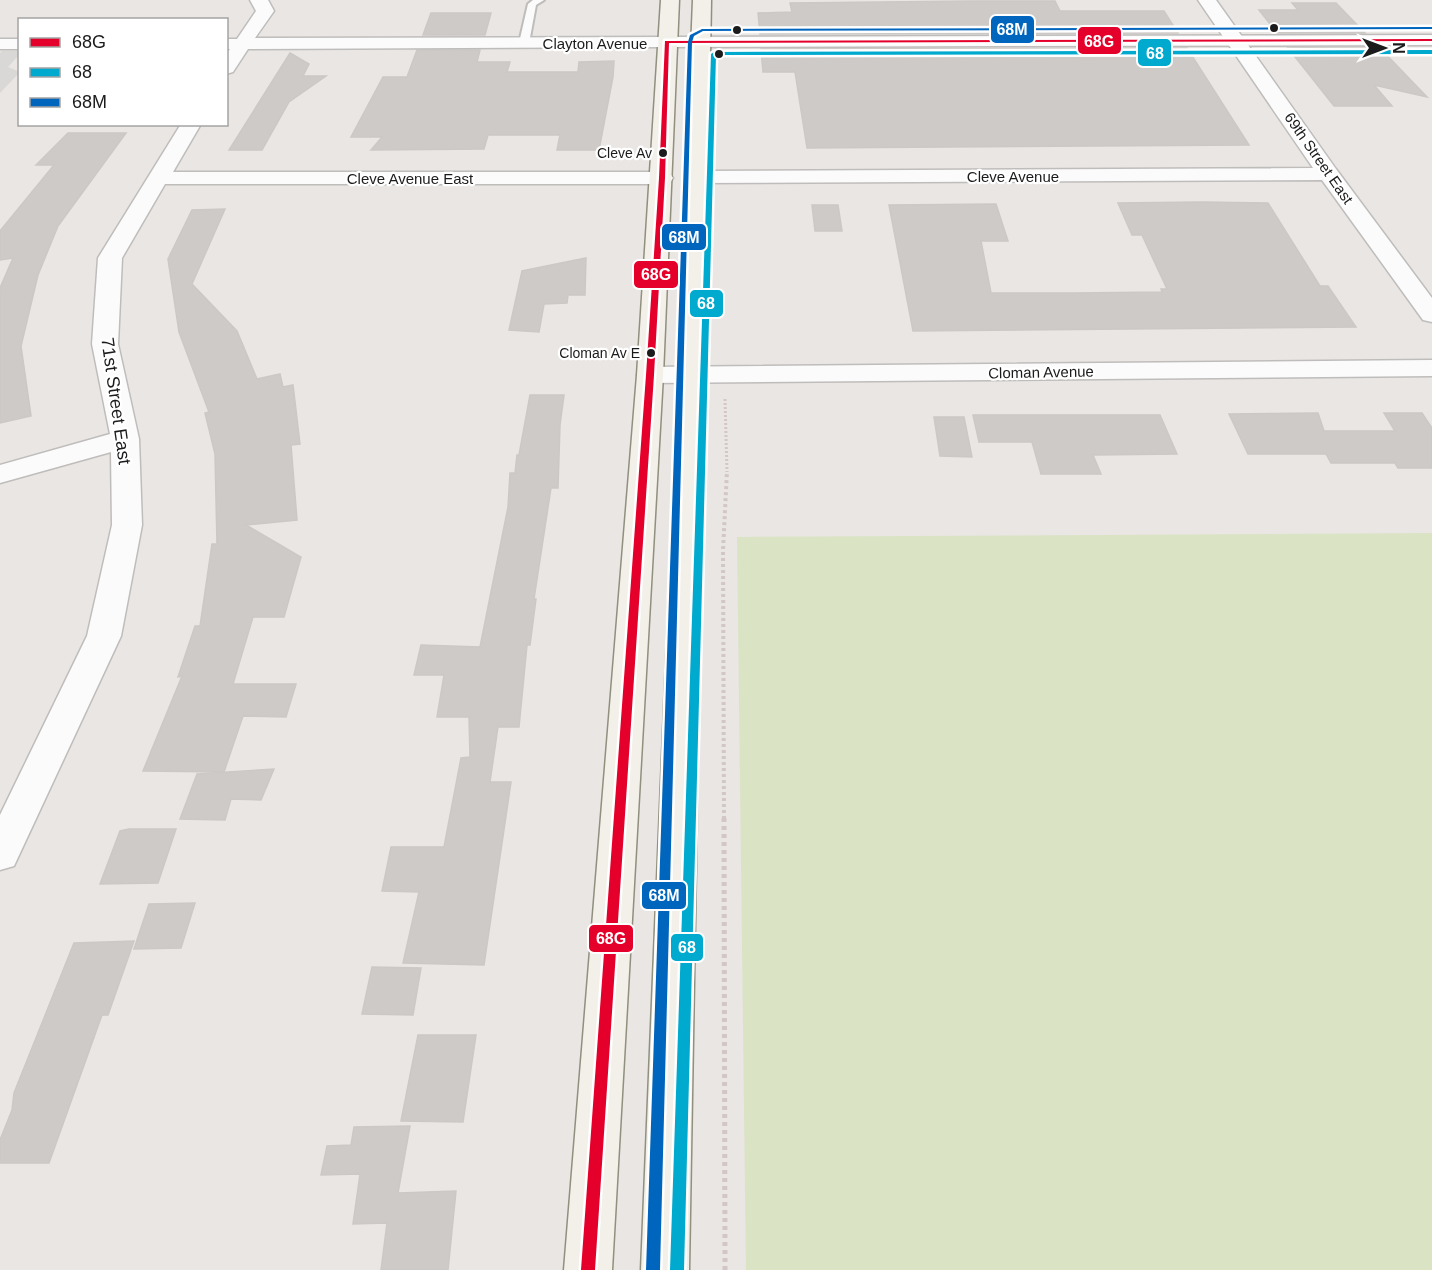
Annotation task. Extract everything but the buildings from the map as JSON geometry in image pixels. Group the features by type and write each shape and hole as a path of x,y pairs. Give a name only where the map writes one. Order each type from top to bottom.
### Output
{"main road":[{"path":"588,1270 650,375 670,0"},
{"path":"665,1270 707,375 698,177 702,0"}],"street":[{"path":"228,62 234,44 265,11 259,0"},
{"name":"69th Street East","path":"1207,0 1328,174 1424,294 1432,315"},
{"name":"Clayton Avenue","path":"234,44 1432,40"},
{"path":"0,44 18,44"},
{"name":"71st Street East","path":"0,854 104,636 127,525 125,439 105,344 110,258 190,126"},
{"name":"Cleve Avenue","path":"698,177 1328,174"},
{"name":"Cleve Avenue East","path":"157,178 662,178"},
{"name":"Cloman Avenue","path":"650,375 1432,368"},
{"path":"0,474 125,439"}],"lane":[{"path":"524,43 532,4 540,0"}],"path":[{"path":"707,375 728,488 723,550 725,1270"}],"green space":[{"path":"1432,533 1432,1270 746,1270 737,537"}],"shaded area":[{"path":"18,51 18,56 8,67 18,71 18,74 0,93 0,53"}],"transit line":[{"name":"68M","path":"653,1270 692,35 702,30 1432,28"},
{"name":"68G","path":"588,1270 650,375 662,178 667,42 1432,40"},
{"name":"68","path":"677,1270 714,54 1432,52"}],"place":[{"name":"Cleve Av","path":"663,153"},
{"name":"Cloman Av E","path":"651,353"}]}
